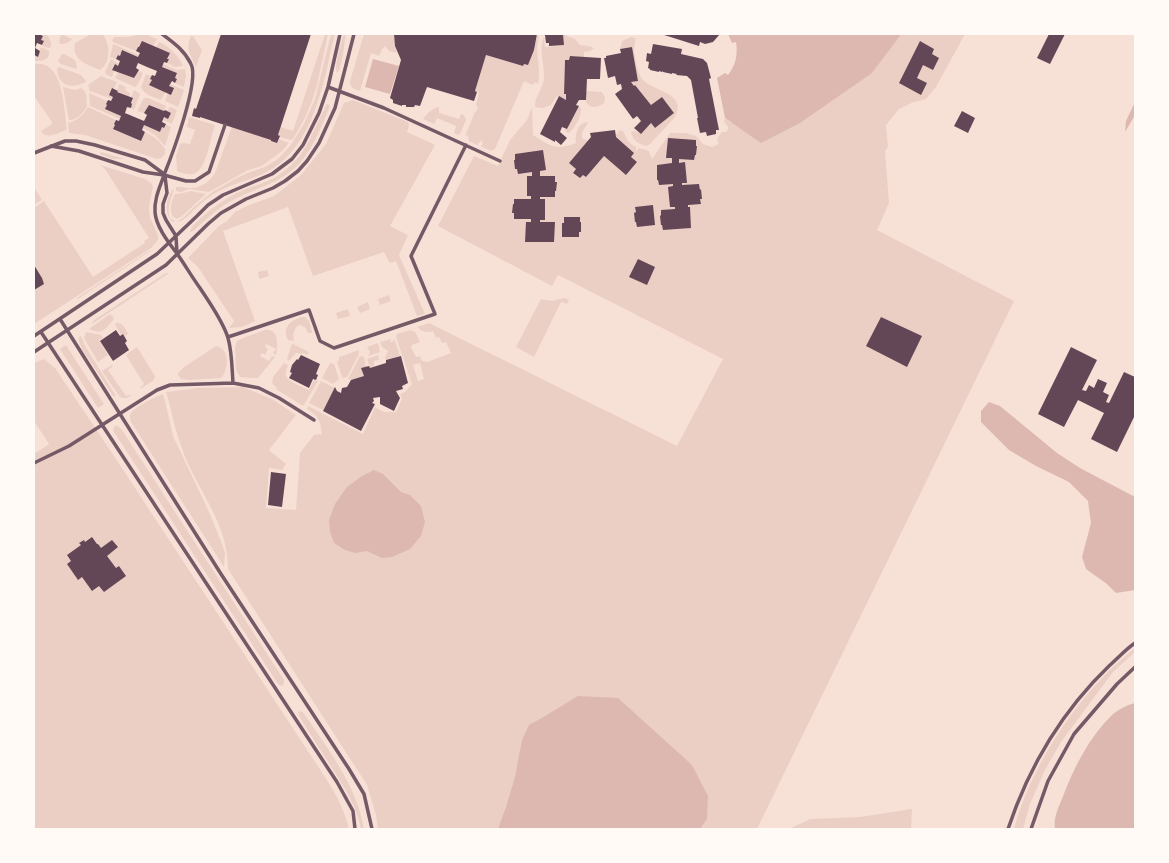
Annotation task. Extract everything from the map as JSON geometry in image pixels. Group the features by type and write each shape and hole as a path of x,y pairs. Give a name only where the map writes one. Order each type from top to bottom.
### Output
{"street":[{"path":"162,34 181,49 192,65 193,82 190,98 157,193 155,214 168,244 216,312 228,337 232,358 233,383"},
{"path":"34,336 157,254 208,205 223,195 272,174 292,159 303,145 319,113 328,87 340,34"},
{"path":"34,352 166,265 220,213 246,199 273,188 298,171 319,143 335,108 354,34"},
{"path":"328,87 384,108 500,161"},
{"path":"51,146 79,151 143,172 164,174 186,181 195,181 209,172 225,125"},
{"path":"34,153 65,141 76,141 145,160 164,174 167,193 163,204 163,212 176,236 177,255"},
{"path":"228,337 309,310 320,341 334,348 435,314 411,256 466,145"},
{"path":"60,320 221,574 350,769 364,794 372,829"},
{"path":"40,332 337,782 352,810 356,829"},
{"path":"34,463 69,446 157,390 170,385 233,383 259,388 279,398 314,420"},
{"path":"1008,829 1016,806 1037,760 1062,720 1096,679 1135,643"},
{"path":"1030,829 1048,782 1074,734 1117,684 1135,667"}],"shaded area":[{"path":"40,34 47,34 51,42 51,47 49,48 42,46 44,42 41,40 43,35"},
{"path":"61,34 72,39 67,43 60,44 59,41"},
{"path":"91,34 102,34 107,42 108,58 104,67 100,70 90,66 78,58 74,49 75,43"},
{"path":"145,34 157,39 153,46 138,47 136,51 112,41 114,37 130,37"},
{"path":"325,34 328,34 317,85 305,118 293,139 291,140 279,137 278,135 281,127 293,131"},
{"path":"331,34 335,34 325,78 316,108 299,142 291,152 272,169 213,194 186,218 178,222 211,193 245,174 265,167 278,159 290,146 304,124 315,99"},
{"path":"344,34 346,34 343,55 341,66 337,73 337,59"},
{"path":"364,34 394,34 397,53 389,51 385,46 379,56 371,53 360,91 352,87 350,81"},
{"path":"563,34 575,39 580,45 594,48 590,51 584,52 584,57 570,56 569,60 565,60 564,94 566,94 566,100 557,96 551,105 543,108 535,107 544,78 542,42 544,37 545,47 564,45"},
{"path":"728,34 899,34 900,36 872,73 800,123 761,143 725,118 717,78 725,73 728,75 736,59 737,51 736,42 732,43"},
{"path":"899,34 965,34 936,87 926,99 914,102 899,109 886,125 888,147 885,151 889,203 877,230 1014,301 757,829 378,829 376,815 367,785 228,569 224,539 213,512 185,457 176,431 166,392 198,388 243,387 272,399 296,415 269,450 286,464 282,470 269,468 266,508 296,510 300,453 314,435 322,434 319,420 315,414 307,409 308,406 363,434 375,407 384,412 396,412 402,399 400,394 405,392 412,384 396,337 397,334 411,330 416,333 420,342 412,345 411,347 416,357 420,356 422,361 427,362 451,353 446,342 442,343 439,337 436,338 433,331 425,332 417,327 429,323 677,446 723,359 558,275 552,286 438,226 474,156 498,166 510,140 527,120 532,107 533,135 553,146 563,147 576,143 576,136 579,127 581,124 588,122 582,133 582,138 588,141 569,163 576,169 573,174 580,178 583,175 586,177 604,156 637,162 631,157 634,153 616,137 615,134 617,134 619,130 623,131 629,142 636,147 636,151 639,148 649,151 652,159 670,133 686,133 696,136 703,144 712,147 719,144 717,139 722,132 726,132 728,129 724,122 725,118 731,123 872,73","holes":["420,363 424,379 418,381 413,365"]},
{"path":"537,35 539,36 537,48 539,72 538,84 535,82 533,85 524,81 495,149 491,151 482,147 482,141 480,141 477,145 469,141 468,136 465,136 478,107 476,105 479,92 475,91 486,55 523,66 534,50"},
{"path":"191,36 193,36 202,50 196,67 189,49 189,41"},
{"path":"631,37 635,38 634,53 641,77 645,82 673,97 677,102 678,108 675,117 647,146 636,142 631,132 634,131 640,133 651,123 655,128 674,113 662,97 651,105 631,82 638,81 632,47 620,49 622,41"},
{"path":"159,42 173,52 183,66 175,67 167,63 170,53 156,47"},
{"path":"113,44 139,55 138,57 122,50 120,56 118,55 116,59 110,57"},
{"path":"41,47 49,51 47,59 34,61 34,55 38,57"},
{"path":"62,54 75,60 77,66 76,69 61,64 58,61"},
{"path":"111,59 119,64 118,66 114,64 112,69 114,71 112,77 107,75 105,72"},
{"path":"373,59 399,66 390,94 365,87"},
{"path":"34,64 44,65 51,69 57,77 61,87 67,129 56,134 46,135 41,131 51,125 52,122 34,96"},
{"path":"163,64 177,70 185,69 186,76 184,87 175,83 177,73 162,67"},
{"path":"59,67 81,75 86,82 71,86 63,83 58,75 57,69"},
{"path":"139,71 143,73 135,87 115,78 118,72 134,78 136,73"},
{"path":"146,74 151,76 150,79 152,80 150,84 166,91 161,100 142,90 141,87"},
{"path":"101,76 117,82 109,95 113,97 112,99 90,91 88,85"},
{"path":"119,84 126,87 125,90 130,93 129,97 117,92"},
{"path":"170,84 184,90 178,107 165,101"},
{"path":"63,87 75,90 81,88 86,93 87,107 80,116 72,120 69,120"},
{"path":"134,90 140,94 134,110 131,108 133,98 131,97"},
{"path":"586,92 602,92 605,97 604,103 597,107 588,105 586,102"},
{"path":"89,93 107,101 105,109 121,116 120,119 90,106"},
{"path":"144,98 148,98 166,106 164,111 149,105 144,113 137,111"},
{"path":"353,100 408,122 409,125 407,132 435,145 390,226 408,235 399,255 425,314 417,316 396,261 390,263 384,252 313,276 288,207 223,231 255,321 242,327 229,328 234,321 198,267 188,258 235,212 274,196 301,175 326,144 344,103"},
{"path":"1135,102 1135,115 1125,132 1126,121"},
{"path":"327,104 330,106 321,128 314,143 300,163 277,181 227,203 192,232 190,232 196,223 206,213 229,197 274,178 294,162 301,154"},
{"path":"88,107 116,120 114,129 140,141 145,132 152,136 163,146 165,149 165,154 161,158 157,159 85,135 69,133 68,123 80,117"},
{"path":"170,107 177,110 172,124 163,120 164,117 168,119 171,113 167,111"},
{"path":"439,107 439,113 459,119 461,114 464,115 466,120 460,134 458,135 454,133 456,126 437,118 434,124 423,119 430,111"},
{"path":"578,107 581,108 581,111 578,122 569,133 566,132 564,129 567,129"},
{"path":"189,117 215,125 202,167 198,172 193,174 185,174 177,171 176,156 180,144 190,144 195,130 187,127"},
{"path":"165,124 171,127 165,146 155,135 143,128 144,125 160,132 162,127 164,128"},
{"path":"232,127 277,143 279,139 289,143 282,151 266,163 248,170 209,192 189,189 181,192 176,191 176,187 198,187 210,179 215,173"},
{"path":"102,152 124,159 113,159 99,154"},
{"path":"100,165 145,179 151,183 153,187 149,209 150,218 158,235 158,240 151,248 34,324 34,208 44,201 93,277 145,243 144,241 149,238 105,169"},
{"path":"34,187 42,200 35,204 34,202"},
{"path":"174,188 169,210 170,218 175,221 173,222 170,219 168,215 167,205 169,196"},
{"path":"191,191 206,194 182,216 177,219 173,217 171,206 175,194"},
{"path":"150,250 78,299 77,298"},
{"path":"267,270 269,276 259,279 258,272"},
{"path":"166,273 169,273 92,324 94,320"},
{"path":"389,295 391,301 380,305 378,299"},
{"path":"564,298 569,300 567,304 561,302 534,357 516,347 541,299 552,301"},
{"path":"368,302 370,309 360,313 357,307"},
{"path":"348,309 350,316 338,319 336,313"},
{"path":"110,314 114,318 105,329 97,332 89,329"},
{"path":"305,317 309,321 312,333 308,333 305,327 299,325 294,332 294,341 288,340 286,332 288,325 294,320"},
{"path":"115,324 122,324 128,334 125,336 123,334 121,335"},
{"path":"265,330 270,330 275,335 277,343 276,355 273,353 276,349 266,344 265,347 268,349 265,355 262,353 260,356 269,361 272,356 275,357 258,378 240,377 236,369 235,348 237,341"},
{"path":"86,332 101,335 103,338 99,340 108,355 98,362 84,338"},
{"path":"81,336 84,344 116,396 113,396 82,349 79,341 79,337"},
{"path":"394,338 400,356 386,360 385,357 388,351 382,347 380,342 391,339 390,342 393,342"},
{"path":"378,343 380,352 368,356 370,352 367,347"},
{"path":"292,344 309,352 307,355 303,353 296,353 289,361 287,359"},
{"path":"66,345 104,404 98,408 60,349"},
{"path":"216,346 223,350 226,354 226,369 221,378 190,380 181,379 178,373 184,367"},
{"path":"137,347 155,376 154,380 142,388 140,388 144,384 126,355"},
{"path":"359,350 359,354 347,377 343,378 337,362 339,357"},
{"path":"378,355 379,359 374,361 374,366 370,368 367,359"},
{"path":"360,356 364,357 366,367 361,368 364,376 351,380 348,379"},
{"path":"44,359 55,368 334,791 349,829 34,829 34,454 49,444 34,421 34,363"},
{"path":"284,363 288,365 286,373 287,378 294,383 309,390 314,380 318,381 303,406 276,389 277,388 272,383 273,377"},
{"path":"330,363 334,364 339,379 333,384 322,378"},
{"path":"112,365 113,366 108,370 126,396 131,394 128,398 120,397 102,371"},
{"path":"321,381 335,388 323,410 309,403"},
{"path":"163,394 173,436 210,514 222,544 225,553 224,567 131,422 130,415 133,410"},
{"path":"989,402 1000,406 1057,453 1080,468 1135,497 1135,590 1116,593 1107,584 1086,569 1082,557 1091,523 1088,501 1069,482 1036,466 1009,450 981,422 981,411"},
{"path":"115,426 118,426 122,430 284,680 283,685 281,686 278,684 114,432 113,429"},
{"path":"374,470 383,474 401,492 410,495 421,506 425,522 421,536 410,549 392,557 382,558 367,551 355,553 345,550 334,543 330,532 329,520 335,504 347,487 362,476"},
{"path":"1135,648 1135,652 1113,672 1061,742 1045,770 1030,804 1023,829 1014,829 1030,786 1052,742 1096,684"},
{"path":"578,696 618,698 692,765 708,796 707,819 700,829 498,829 515,777 522,740 529,725"},
{"path":"1135,703 1135,829 1055,829 1055,817 1059,806 1071,776 1089,743 1113,714 1123,707"},
{"path":"300,711 303,712 322,739 348,782 355,797 364,829 361,829 355,810 347,793 299,716 298,713"},
{"path":"912,809 911,829 789,829 810,819 860,817"}],"building":[{"path":"34,34 43,36 41,40 44,41 42,45 37,43 35,48 40,51 38,57 34,55"},
{"path":"221,34 311,34 278,135 280,136 277,143 200,117 192,116 194,108 196,109"},
{"path":"394,34 537,34 534,50 528,65 524,64 523,66 486,55 475,91 477,92 474,101 427,87 420,106 415,105 414,107 406,107 406,105 402,106 393,103 393,100 390,98 401,60 395,46"},
{"path":"563,34 564,45 549,46 549,43 546,43 545,35"},
{"path":"661,34 720,34 713,42 705,44 700,42 699,46"},
{"path":"1049,34 1065,34 1050,64 1037,58"},
{"path":"142,41 170,53 167,63 164,62 162,67 177,73 175,83 172,81 169,86 174,88 171,95 149,85 152,80 150,79 152,75 155,76 157,71 138,63 136,68 139,70 134,78 112,70 115,64 118,66 120,61 116,59 118,55 120,56 122,50 138,57 140,53 136,51"},
{"path":"920,41 934,49 932,54 939,58 933,70 923,65 917,78 927,83 921,95 899,83"},
{"path":"653,44 682,49 681,54 703,59 707,63 711,78 709,79 719,130 716,130 716,134 707,136 706,132 700,133 691,80 687,76 676,75 677,74 663,71 659,72 648,68 649,62 646,61 647,53 651,54"},
{"path":"632,47 638,81 631,82 651,105 662,97 674,113 655,128 651,123 641,134 634,128 641,121 637,116 633,119 615,94 622,89 621,84 617,85 615,76 608,78 604,58 606,58 606,56 621,53 620,49"},
{"path":"570,56 601,58 600,79 587,79 586,100 579,100 576,105 579,106 567,129 562,127 560,132 567,138 561,145 555,140 555,142 540,134 559,96 566,100 566,94 564,94 565,60 569,60"},
{"path":"112,88 118,91 117,92 133,98 131,108 127,107 125,113 144,121 147,115 144,113 149,105 171,113 168,119 164,117 162,122 166,124 164,128 162,127 160,132 144,125 142,130 145,132 141,141 113,129 116,120 119,121 121,116 105,109 108,100 111,101 113,97 109,95"},
{"path":"962,111 975,118 968,133 954,126"},
{"path":"615,130 616,137 634,153 631,157 637,162 626,175 604,156 586,177 583,175 580,178 573,173 576,169 569,163 591,137 590,133"},
{"path":"668,138 696,140 697,146 694,160 679,159 679,163 685,162 687,183 682,183 682,185 699,184 700,190 701,189 701,204 688,205 688,207 690,207 691,228 663,230 661,225 661,210 675,209 675,207 670,207 668,187 673,186 673,184 659,185 657,180 657,165 672,163 672,158 666,158"},
{"path":"543,150 546,170 540,171 540,176 555,176 555,182 557,182 555,197 540,197 540,199 545,199 545,220 540,220 540,222 555,222 554,242 525,242 526,222 531,222 531,219 514,219 514,213 512,213 514,199 531,199 531,196 527,196 527,176 532,176 532,172 518,174 517,169 515,169 515,154"},
{"path":"653,205 655,225 637,227 634,213 636,212 635,207"},
{"path":"564,217 580,217 581,232 579,232 579,237 562,237 562,223 564,223"},
{"path":"638,259 655,267 647,285 629,277"},
{"path":"34,265 44,284 34,290"},
{"path":"881,317 922,336 907,367 866,346"},
{"path":"116,330 120,336 123,334 127,341 125,343 129,350 113,361 100,341"},
{"path":"1071,347 1097,360 1082,390 1086,391 1089,385 1094,388 1098,379 1107,383 1103,392 1109,395 1106,402 1109,403 1124,372 1135,377 1135,415 1117,452 1091,439 1104,413 1078,400 1064,427 1038,414"},
{"path":"301,355 320,364 316,374 318,375 316,380 313,379 309,388 289,378 292,373 290,372 292,365"},
{"path":"401,356 408,383 402,386 403,389 396,391 400,398 394,411 380,404 380,397 373,398 374,401 372,403 375,404 361,431 323,411 335,387 337,391 341,393 342,388 347,387 351,380 364,376 361,368 369,366 370,368 386,363 386,360"},
{"path":"271,472 286,474 282,507 268,505"},
{"path":"92,537 101,548 112,540 118,547 107,556 116,568 119,566 126,576 104,592 99,586 92,591 82,577 78,580 67,564 71,561 67,555 81,545 79,543 84,540 85,542"}]}
